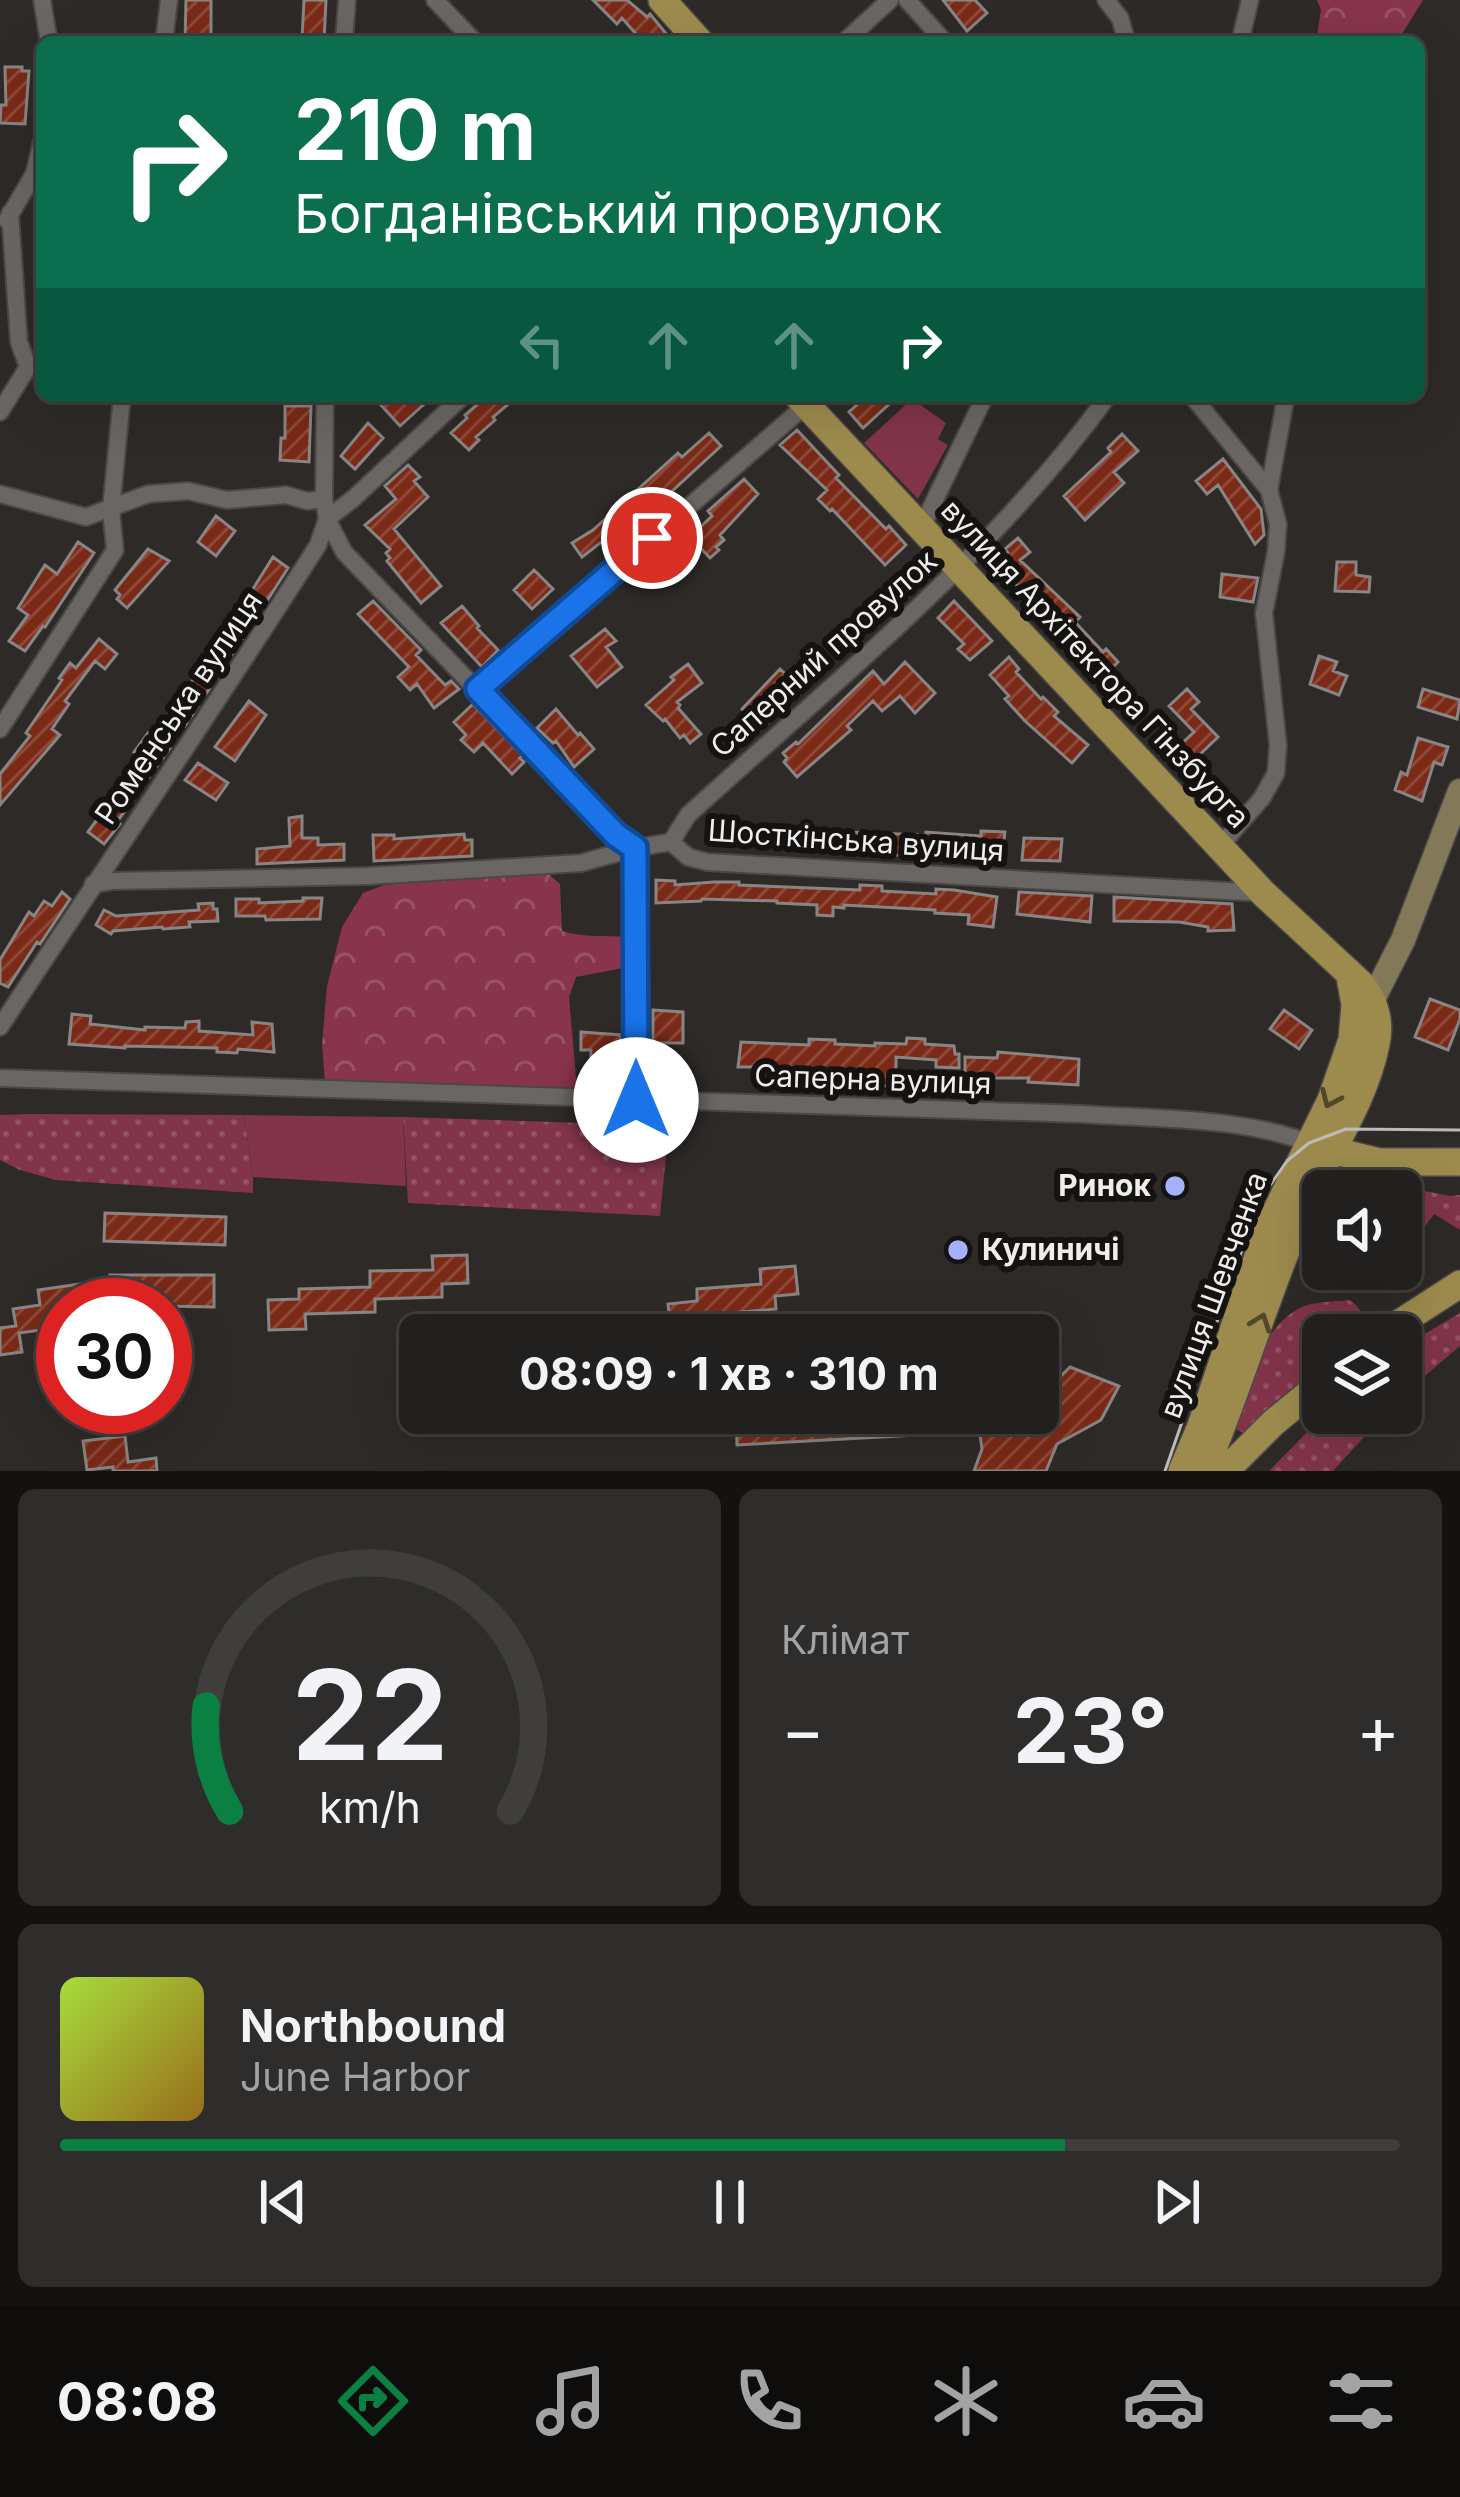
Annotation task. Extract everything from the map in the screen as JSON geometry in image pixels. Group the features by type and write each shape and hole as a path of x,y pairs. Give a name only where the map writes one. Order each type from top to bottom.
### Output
{"main road":[{"path":"662,0 695,36"},
{"name":"вулиця Архітектора Гінзбурга","path":"804,402 1263,893 1349,973 1364,1010"},
{"path":"1364,1010 1403,940 1460,791"},
{"name":"вулиця Шевченка","path":"1204,1471 1267,1230 1321,1147 1337,1082 1364,1010"},
{"path":"1321,1147 1380,1162 1460,1162"},
{"path":"1414,1314 1460,1285"},
{"path":"1225,1471 1250,1457 1302,1405"},
{"path":"1186,1471 1213,1423 1246,1444 1250,1457"}],"street":[{"path":"42,0 48,36"},
{"path":"165,36 169,0"},
{"path":"344,36 347,0"},
{"path":"435,0 469,36"},
{"path":"851,36 890,0"},
{"path":"907,0 940,36"},
{"path":"1106,0 1120,18 1125,36"},
{"path":"1241,36 1250,0"},
{"path":"0,231 36,166"},
{"path":"0,412 28,367 19,342 10,213"},
{"path":"0,728 116,550 111,510 121,402"},
{"path":"325,402 323,500 327,520 344,553 616,835 635,848 636,1100"},
{"path":"327,520 458,402"},
{"path":"478,689 800,402"},
{"path":"919,524 982,402"},
{"name":"Саперний провулок","path":"670,842 688,815 959,568 1078,437 1104,402"},
{"path":"1197,402 1268,490 1278,524 1264,613 1278,745 1276,773 1262,798 1220,846"},
{"path":"1268,490 1285,402"},
{"path":"0,494 86,517 148,494 188,490 227,500 286,495 323,500"},
{"name":"Роменська вулиця","path":"0,1027 220,700 319,545 327,520"},
{"name":"Шосткінська вулиця","path":"93,884 368,876 581,863 670,842 688,857 707,862 1263,893"},
{"name":"Саперна вулиця","path":"0,1078 1081,1114 1283,1133 1321,1147"}],"shaded area":[{"path":"909,402 916,402 946,423 938,439 948,445 918,499 864,443"},
{"path":"0,1115 244,1115 253,1193 56,1180 20,1170 0,1160"},
{"path":"244,1115 403,1117 406,1186 253,1177"},
{"path":"403,1117 669,1126 660,1216 408,1203"},
{"path":"1422,1190 1460,1195 1460,1230 1434,1214 1425,1226"},
{"path":"1349,1300 1361,1314 1302,1314 1302,1383 1247,1435 1234,1428 1257,1360 1275,1329 1302,1307"},
{"path":"1460,1313 1460,1346 1422,1378 1422,1336"},
{"path":"1305,1434 1367,1434 1333,1471 1269,1471"}],"green space":[{"path":"1317,0 1423,0 1401,36 1317,36 1321,10"},
{"path":"545,871 560,884 562,931 628,937 628,967 576,977 569,997 577,1090 325,1083 322,1045 327,986 342,927 363,893 384,885"}],"building":[{"path":"186,0 211,0 211,36 185,36"},
{"path":"304,0 326,0 324,36 302,36"},
{"path":"593,0 627,0 647,17 650,14 668,36 638,36 622,18 617,24"},
{"path":"943,0 975,0 987,13 967,31"},
{"path":"5,67 29,71 25,124 0,123 1,105 6,105"},
{"path":"384,402 426,402 400,426 381,405"},
{"path":"480,402 511,402 493,417 469,450 451,433"},
{"path":"860,402 891,402 863,428 849,412"},
{"path":"285,406 311,406 309,462 280,460"},
{"path":"368,423 383,438 355,469 341,456"},
{"path":"797,430 839,475 836,478 906,545 885,565 818,499 827,490 780,445"},
{"path":"709,433 721,446 622,542 613,533 582,557 572,543 593,530 678,453 682,457"},
{"path":"1122,434 1138,451 1114,472 1124,483 1085,520 1064,496 1111,452 1108,448"},
{"path":"1223,459 1261,509 1264,535 1255,544 1218,485 1207,494 1196,481"},
{"path":"408,465 420,477 414,481 428,497 394,529 441,586 421,603 387,561 390,549 365,525 396,499 385,486"},
{"path":"744,479 758,494 720,535 724,540 710,558 690,537 712,516 708,511"},
{"path":"216,516 235,531 216,556 198,542"},
{"path":"681,531 693,544 659,583 645,569"},
{"path":"1018,538 1030,552 1020,560 1080,617 1075,622 1103,652 1106,649 1118,662 1101,679 1061,636 1058,639 1046,627 1050,624 1015,592 1019,587 993,566"},
{"path":"78,542 94,553 25,651 9,641 28,615 18,608 45,565 57,574"},
{"path":"148,549 169,561 127,608 115,590"},
{"path":"273,557 288,568 256,618 241,608"},
{"path":"1337,562 1356,562 1356,575 1370,577 1369,592 1335,591"},
{"path":"534,570 553,589 532,609 514,590"},
{"path":"1222,574 1258,578 1253,602 1220,597"},
{"path":"373,601 421,650 416,655 445,685 451,681 459,689 434,708 417,684 410,690 398,677 409,667 358,614"},
{"path":"954,601 992,641 970,660 958,649 964,644 938,618"},
{"path":"462,606 498,650 482,667 441,623"},
{"path":"227,628 242,639 185,726 168,712 181,700"},
{"path":"605,629 616,641 606,647 622,667 597,687 571,656"},
{"path":"99,639 117,654 105,669 95,661 65,701 69,704 52,729 60,735 0,805 0,774 30,736 26,733 70,663 76,668"},
{"path":"1319,656 1337,662 1333,671 1347,676 1339,695 1310,684"},
{"path":"1009,657 1019,669 1016,672 1058,712 1054,716 1088,745 1072,763 1025,721 990,675"},
{"path":"905,662 935,693 915,713 900,696 882,711 873,701 847,726 851,730 797,777 784,762 783,753 873,671 884,684"},
{"path":"688,664 702,683 677,702 701,734 690,743 646,705"},
{"path":"780,669 802,689 761,729 742,709"},
{"path":"1187,689 1199,702 1191,709 1218,737 1192,762 1178,747 1194,732 1169,706"},
{"path":"1423,689 1460,700 1457,719 1418,707"},
{"path":"249,701 266,715 235,761 215,747"},
{"path":"473,704 523,756 524,762 512,774 483,743 474,752 461,740 466,735 454,722"},
{"path":"556,709 594,749 574,767 556,741 537,728"},
{"path":"148,733 170,748 104,844 88,832 142,757 134,752"},
{"path":"1418,738 1448,747 1442,765 1434,762 1422,801 1395,790 1401,772 1407,775"},
{"path":"198,763 228,783 216,800 185,780"},
{"path":"302,816 302,838 318,838 318,845 344,844 344,860 257,864 257,849 290,846 289,818"},
{"path":"981,831 1005,832 1001,861 846,852 847,832 981,836"},
{"path":"464,834 465,840 472,840 472,856 374,861 373,835 394,835 394,839"},
{"path":"1024,838 1062,839 1060,861 1022,860"},
{"path":"656,880 675,881 675,885 739,882 860,890 860,885 882,886 882,891 936,894 936,889 997,897 993,927 968,924 969,915 935,910 844,905 833,907 833,916 817,915 817,905 777,901 656,903"},
{"path":"62,892 70,899 40,944 37,942 8,987 0,983 0,960 29,912 34,916 44,901 52,906"},
{"path":"1019,892 1092,896 1090,922 1017,914"},
{"path":"1114,897 1232,904 1234,930 1208,931 1208,927 1179,922 1114,921"},
{"path":"322,898 320,919 236,916 236,899 259,899 259,903"},
{"path":"213,903 218,921 189,922 190,927 111,934 96,925 104,910 116,916 199,910 198,904"},
{"path":"1430,999 1460,1010 1448,1050 1415,1037"},
{"path":"653,1010 683,1012 683,1043 653,1043"},
{"path":"1284,1010 1312,1030 1299,1049 1270,1029"},
{"path":"72,1014 91,1016 90,1024 145,1030 185,1028 186,1022 199,1021 199,1031 253,1035 252,1022 272,1024 274,1052 69,1044"},
{"path":"581,1032 621,1035 618,1066 591,1063 591,1050 581,1050"},
{"path":"907,1038 954,1046 959,1068 936,1067 936,1060 896,1057 896,1086 870,1086 870,1073 738,1067 741,1042 809,1045 809,1039 875,1046 906,1044"},
{"path":"998,1052 1079,1059 1078,1085 1028,1082 1029,1078 965,1078 965,1057 997,1058"},
{"path":"105,1213 226,1217 225,1245 104,1241"},
{"path":"467,1255 468,1283 442,1284 442,1297 375,1299 375,1312 305,1314 306,1329 269,1330 268,1300 299,1299 299,1289 370,1287 370,1271 433,1270 432,1256"},
{"path":"795,1266 798,1294 775,1296 776,1309 669,1314 668,1304 697,1301 697,1289 761,1284 760,1269"},
{"path":"214,1275 214,1307 192,1307 192,1278 110,1278"},
{"path":"36,1306 36,1331 19,1333 22,1352 0,1355 0,1328 16,1326 13,1309"},
{"path":"1070,1367 1119,1386 1101,1420 1057,1444 1046,1471 974,1471 982,1449 980,1434 1059,1434 1059,1378"},
{"path":"737,1434 935,1434 737,1445"},
{"path":"125,1436 128,1462 156,1458 157,1471 87,1470 83,1441"}],"tram line":[{"path":"1165,1471 1259,1201 1287,1161 1309,1143 1346,1129 1460,1130"}],"place":[{"name":"Ринок","path":"1175,1186"},
{"name":"Кулиничі","path":"958,1250"}],"route":[{"path":"636,1100 635,848 616,835 478,689 652,538"}]}
